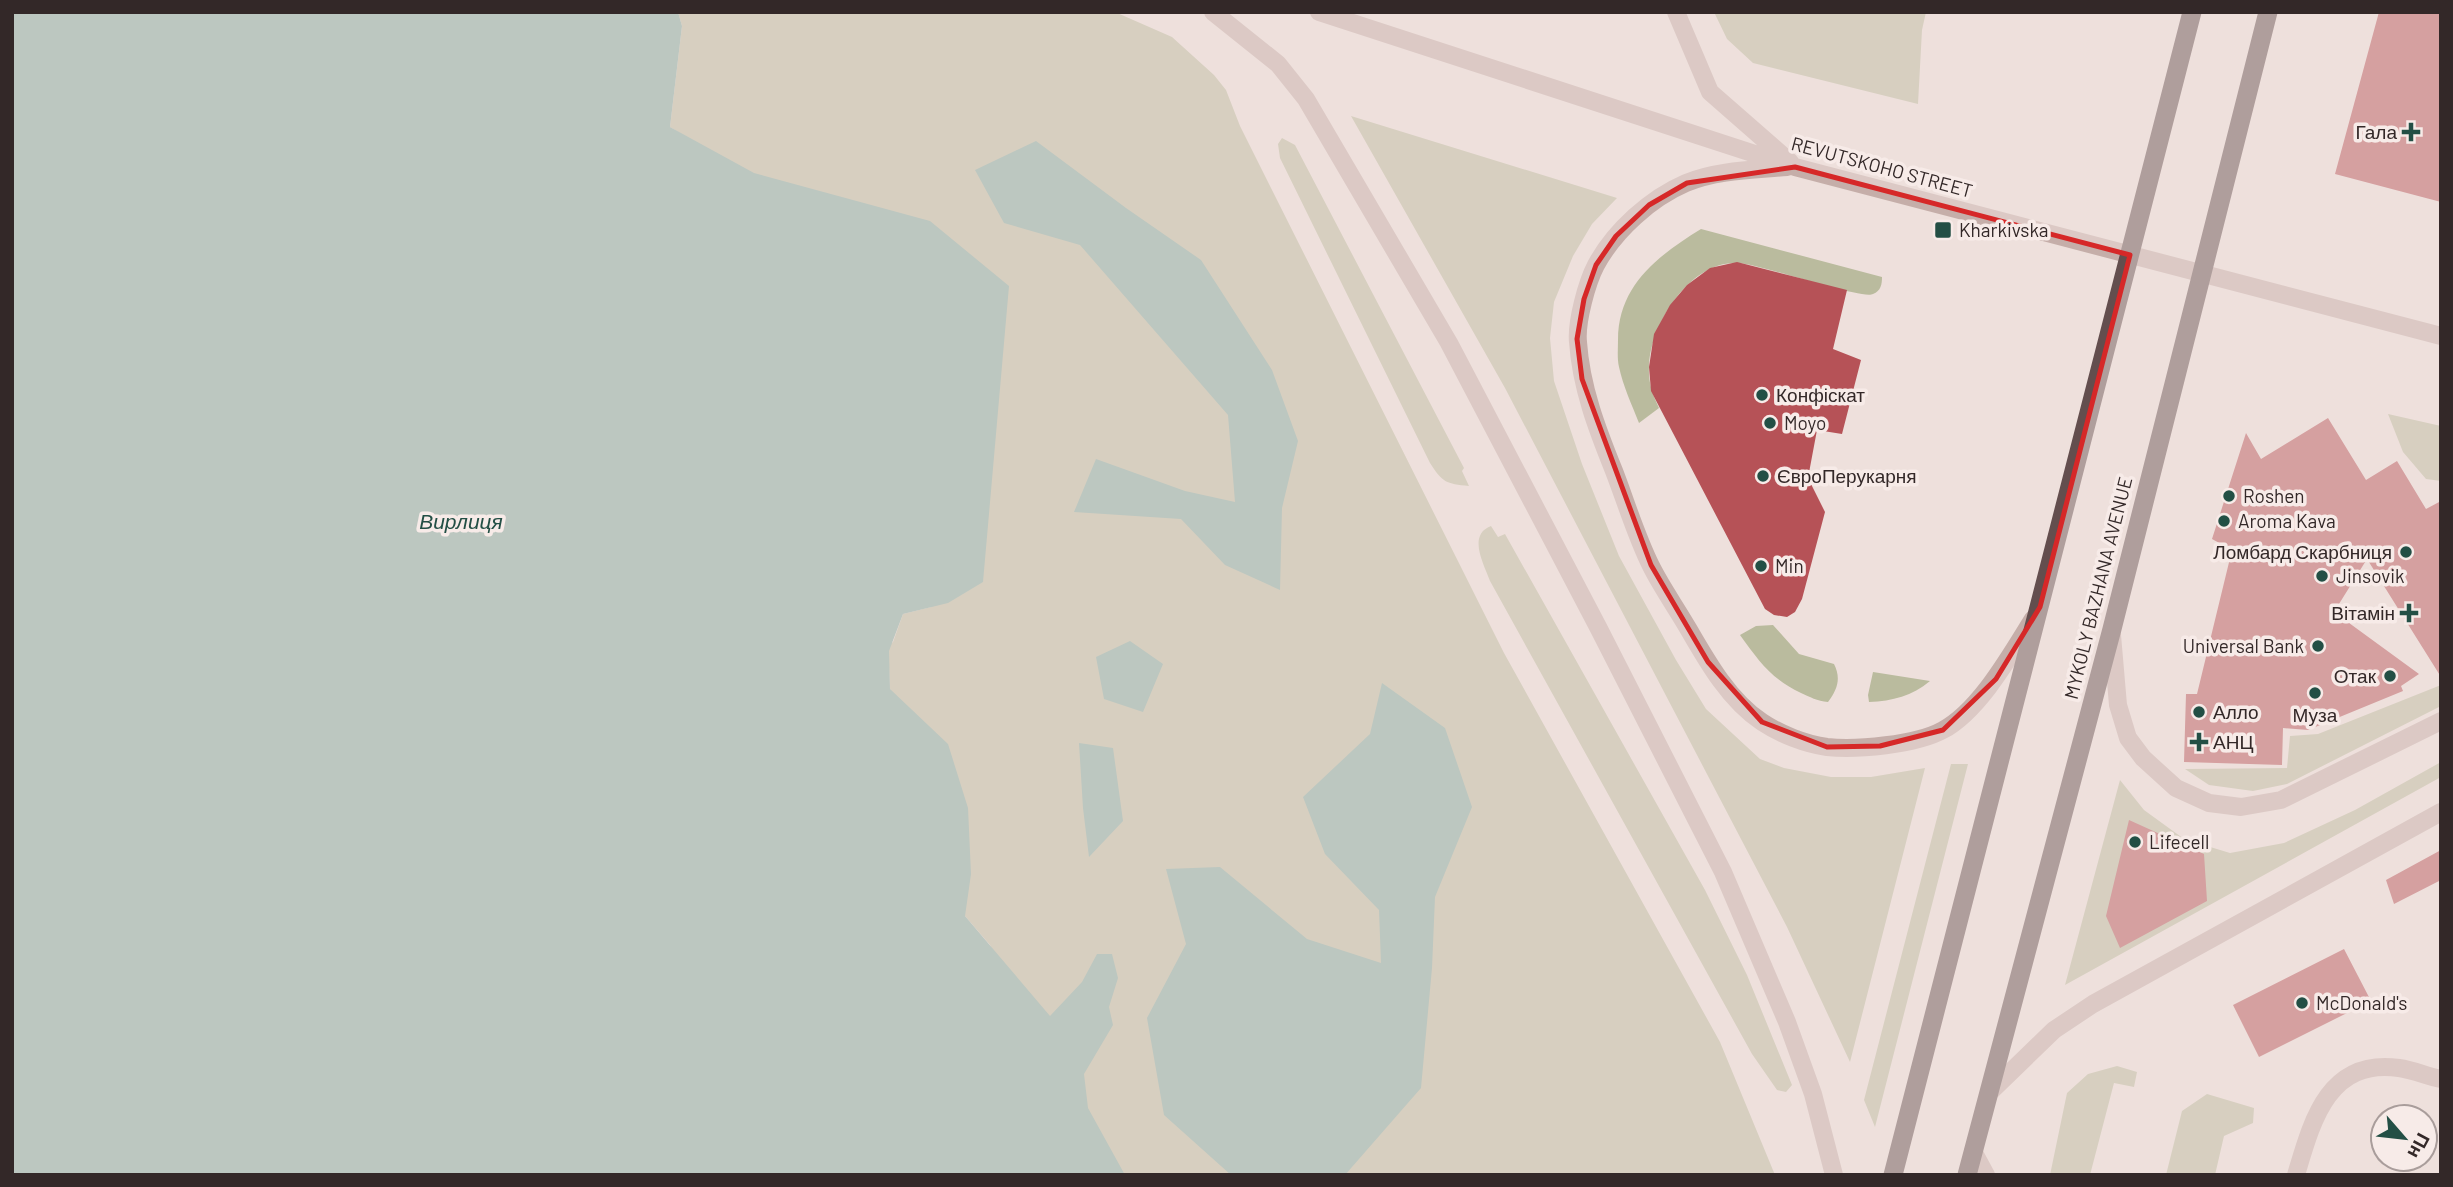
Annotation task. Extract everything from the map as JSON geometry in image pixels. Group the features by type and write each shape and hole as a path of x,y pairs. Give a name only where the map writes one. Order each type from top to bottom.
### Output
{"highway":[{"path":"1893,1175 2192,12"},
{"name":"MYKOLY BAZHANA AVENUE","path":"1967,1175 2112,629 2268,12"}],"street":[{"path":"1213,12 1278,64 1306,99 1449,343 1723,872 1787,1022 1813,1094 1834,1175"},
{"name":"REVUTSKOHO STREET","path":"1319,12 1795,167 2441,336"},
{"path":"1676,12 1710,92 1795,167"},
{"path":"1795,167 1735,171 1687,183 1649,205 1616,236 1595,265 1584,299 1577,339 1582,379 1597,428 1651,565 1708,662 1738,701 1762,722 1799,740 1827,747 1880,746 1942,730 1969,708 1996,679 2040,607"},
{"path":"2112,629 2118,705 2128,738 2143,758 2176,788 2209,803 2241,807 2280,800 2441,721"},
{"path":"1990,1092 2053,1030 2093,1004 2441,812"},
{"path":"2296,1175 2310,1129 2327,1094 2345,1079 2367,1068 2399,1068 2441,1079"},
{"path":"1973,1151 1986,1175"}],"highlighted area":[{"path":"1795,167 2130,255 2040,607 1996,679 1943,730 1880,746 1827,747 1762,722 1708,662 1651,565 1582,379 1577,339 1584,299 1596,265 1616,236 1649,205 1687,183"}],"green space":[{"path":"678,12 1115,12 1172,37 1214,75 1226,90 1240,126 1504,653 1720,1042 1775,1175 1104,1175 990,945 965,916 890,689 888,646 893,642 903,614 931,607 788,199 670,127 682,26"},
{"path":"1714,12 1926,12 1922,30 1918,104 1753,63 1727,39"},
{"path":"1351,116 1617,198 1592,224 1573,256 1554,302 1550,338 1554,381 1582,464 1619,556 1706,709 1760,759 1784,768 1831,777 1871,777 1925,768 1850,1062 1787,927 1505,388"},
{"path":"1282,138 1295,145 1464,468 1462,471 1469,486 1445,481 1430,463 1280,158 1278,144"},
{"path":"1701,229 1882,277 1881,285 1873,294 1850,292 1738,263 1720,265 1704,272 1676,298 1657,333 1651,350 1649,373 1651,389 1659,408 1639,423 1618,364 1620,321 1625,303 1633,288 1656,261"},
{"path":"2388,414 2441,426 2441,481 2426,479 2403,452"},
{"path":"1491,526 1498,537 1505,534 1705,890 1747,975 1792,1085 1786,1092 1777,1090 1752,1054 1490,581 1481,558 1479,543 1484,530"},
{"path":"1773,625 1799,654 1834,664 1837,683 1828,702 1820,701 1781,682 1740,635 1756,626"},
{"path":"1873,672 1930,681 1902,697 1869,702"},
{"path":"2441,685 2441,706 2287,784 2253,791 2209,785 2185,769 2287,768 2290,736 2318,734"},
{"path":"2441,762 2441,777 2065,985 2120,780 2144,810 2184,839 2230,853 2284,843 2355,810"},
{"path":"1951,764 1968,764 1875,1127 1864,1100"},
{"path":"2117,1066 2137,1072 2134,1087 2114,1083 2090,1175 2050,1175 2067,1093 2088,1074"},
{"path":"2207,1094 2254,1108 2253,1123 2224,1136 2215,1175 2166,1175 2182,1111"}],"water":[{"name":"Вирлиця","path":"12,12 678,12 682,26 670,127 754,173 930,221 1009,286 983,582 948,603 903,614 889,651 890,689 948,744 968,808 971,874 965,916 1050,1016 1082,982 1097,954 1112,954 1118,978 1109,1007 1113,1025 1084,1074 1088,1108 1125,1175 12,1175"},
{"path":"1036,141 1201,260 1272,370 1298,441 1282,508 1280,590 1225,565 1181,519 1074,512 1096,459 1185,491 1235,502 1228,415 1080,245 1004,223 975,170"},
{"path":"1130,641 1163,664 1143,712 1104,699 1096,657"},
{"path":"1382,683 1445,728 1472,807 1435,897 1432,968 1421,1088 1345,1175 1231,1175 1164,1115 1147,1018 1186,944 1166,869 1220,867 1307,939 1381,963 1379,910 1325,854 1303,797 1370,734"},
{"path":"1079,743 1113,748 1123,821 1089,857 1083,808"}],"building":[{"path":"2379,12 2441,12 2441,202 2335,174"},
{"path":"1737,262 1847,290 1833,349 1861,360 1842,434 1817,430 1808,478 1825,512 1802,599 1795,612 1787,617 1774,615 1765,609 1651,391 1649,367 1654,334 1670,305 1687,285 1710,268"},
{"name":"Jinsovik","path":"2328,418 2366,480 2397,461 2426,509 2441,501 2441,677 2367,559 2334,612 2419,674 2401,686 2403,691 2308,730 2283,728 2282,765 2184,762 2186,694 2197,694 2232,550 2212,539 2246,433 2261,459"},
{"path":"2129,820 2204,854 2207,901 2120,948 2106,916"},
{"path":"2441,850 2441,880 2394,904 2386,880"},
{"name":"McDonald's","path":"2344,949 2371,1001 2259,1057 2233,1005"}],"place":[{"name":"Гала","path":"2411,132"},
{"name":"Kharkivska","path":"1943,230"},
{"name":"Конфіскат","path":"1762,395"},
{"name":"Moyo","path":"1770,423"},
{"name":"ЄвроПерукарня","path":"1763,476"},
{"name":"Roshen","path":"2229,496"},
{"name":"Aroma Kava","path":"2224,521"},
{"name":"Ломбард Скарбниця","path":"2406,552"},
{"name":"Min","path":"1761,566"},
{"name":"Jinsovik","path":"2322,576"},
{"name":"Вітамін","path":"2409,613"},
{"name":"Universal Bank","path":"2318,646"},
{"name":"Отак","path":"2390,676"},
{"name":"Муза","path":"2315,693"},
{"name":"Алло","path":"2199,712"},
{"name":"АНЦ","path":"2199,742"},
{"name":"Lifecell","path":"2135,842"},
{"name":"McDonald's","path":"2302,1003"}]}
